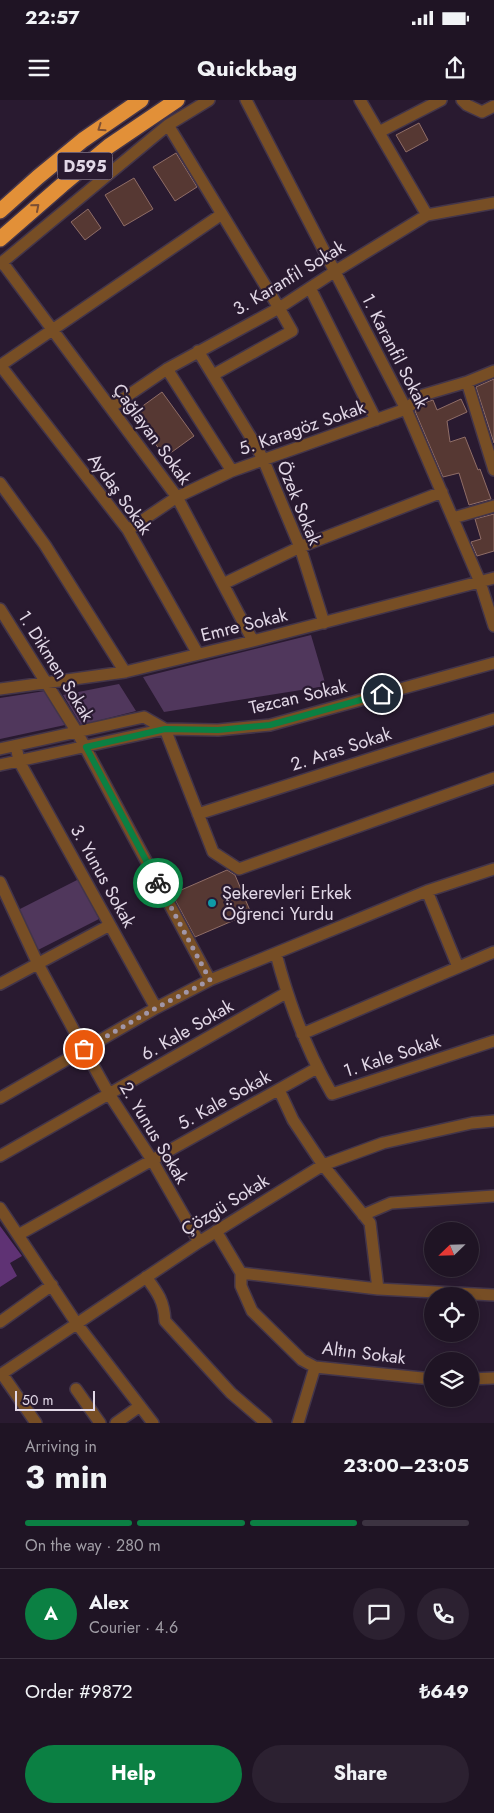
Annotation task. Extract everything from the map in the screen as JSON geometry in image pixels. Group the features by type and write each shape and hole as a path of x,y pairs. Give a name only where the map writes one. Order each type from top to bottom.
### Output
{"highway":[{"name":"D595","path":"0,211 83,140 141,100"},
{"name":"D595","path":"0,239 109,146 177,100"}],"street":[{"path":"1,263 168,125 209,100"},
{"name":"1. Karanfil Sokak","path":"246,100 406,409 480,582 494,626"},
{"path":"360,100 427,215"},
{"path":"379,132 441,100"},
{"path":"462,100 467,105 482,112 494,106"},
{"path":"168,125 292,332 213,375"},
{"name":"3. Karanfil Sokak","path":"111,407 167,369 279,308 427,215 494,203"},
{"path":"0,365 222,214"},
{"name":"Çağlayan Sokak","path":"1,263 178,497 253,642"},
{"path":"310,288 376,420"},
{"name":"Özek Sokak","path":"198,351 250,436 262,460 300,547 324,623"},
{"name":"Aydaş Sokak","path":"0,365 128,530 198,654"},
{"path":"167,369 232,471"},
{"name":"5. Karagöz Sokak","path":"128,530 178,497 232,471 406,409 423,395 494,372"},
{"path":"466,382 494,470"},
{"path":"0,483 45,544 125,672"},
{"path":"223,584 300,547 442,492"},
{"path":"453,518 494,506"},
{"name":"Emre Sokak","path":"0,689 48,684 125,672 253,642 494,578"},
{"name":"1. Dikmen Sokak","path":"0,609 86,747 210,980"},
{"name":"Tezcan Sokak","path":"165,729 218,730 270,725 494,664"},
{"path":"0,749 144,717 165,729 213,852 239,869 494,778"},
{"name":"2. Aras Sokak","path":"198,814 494,719"},
{"path":"0,765 165,729"},
{"name":"3. Yunus Sokak","path":"16,746 19,761 156,1008"},
{"path":"0,1098 156,1008 210,980 427,891 494,869"},
{"name":"2. Yunus Sokak","path":"0,882 38,964 84,1049 109,1094 152,1160 199,1242"},
{"path":"427,891 458,967"},
{"path":"0,984 110,925"},
{"path":"302,1034 494,952"},
{"name":"1. Kale Sokak","path":"276,954 286,993 302,1034 317,1068 332,1094 494,1041"},
{"name":"6. Kale Sokak","path":"0,1156 286,993"},
{"name":"5. Kale Sokak","path":"18,1236 317,1068"},
{"path":"279,1090 294,1120 323,1165 370,1223 378,1289"},
{"name":"Çözgü Sokak","path":"1,1374 199,1242 323,1165 383,1143 494,1121"},
{"path":"363,1215 391,1204 494,1196"},
{"path":"0,1208 77,1324 153,1423"},
{"name":"Altın Sokak","path":"216,1231 241,1273 241,1286 252,1311 302,1360 315,1367 424,1378"},
{"path":"241,1273 378,1289 494,1295"},
{"path":"146,1277 159,1295 164,1307 165,1321 231,1393 266,1423"},
{"path":"0,1322 52,1286"},
{"path":"298,1423 315,1367"},
{"path":"1,1374 36,1423"},
{"path":"479,1379 494,1378"},
{"path":"76,1389 100,1423"},
{"path":"116,1423 140,1406"}],"shaded area":[{"path":"311,635 326,686 164,712 143,677"},
{"path":"119,684 136,711 81,725 63,695"},
{"path":"45,691 65,725 0,739 0,698"},
{"path":"79,879 99,919 38,950 18,910"},
{"path":"0,1226 22,1256 10,1263 17,1276 0,1287"}],"building":[{"path":"419,123 428,140 406,152 396,135"},
{"path":"176,153 197,187 175,201 153,167"},
{"path":"134,178 153,209 124,226 105,195"},
{"path":"88,209 101,228 85,240 71,222"},
{"path":"494,379 494,443 476,387"},
{"path":"162,392 194,436 165,457 133,413"},
{"path":"461,399 467,412 447,421 450,442 465,437 491,499 469,505 459,473 443,477 415,411 433,400 437,410"},
{"path":"494,514 494,551 477,556 471,542 481,539 475,519"},
{"name":"Şekerevleri Erkek Öğrenci Yurdu","path":"227,870 235,875 251,913 195,937 172,894"}],"way so far":[{"path":"84,1049 210,980 158,883"}],"place":[{"name":"Şekerevleri Erkek Öğrenci Yurdu","path":"212,903"}],"route":[{"path":"158,883 86,747 165,729 218,730 270,725 382,694"}]}
